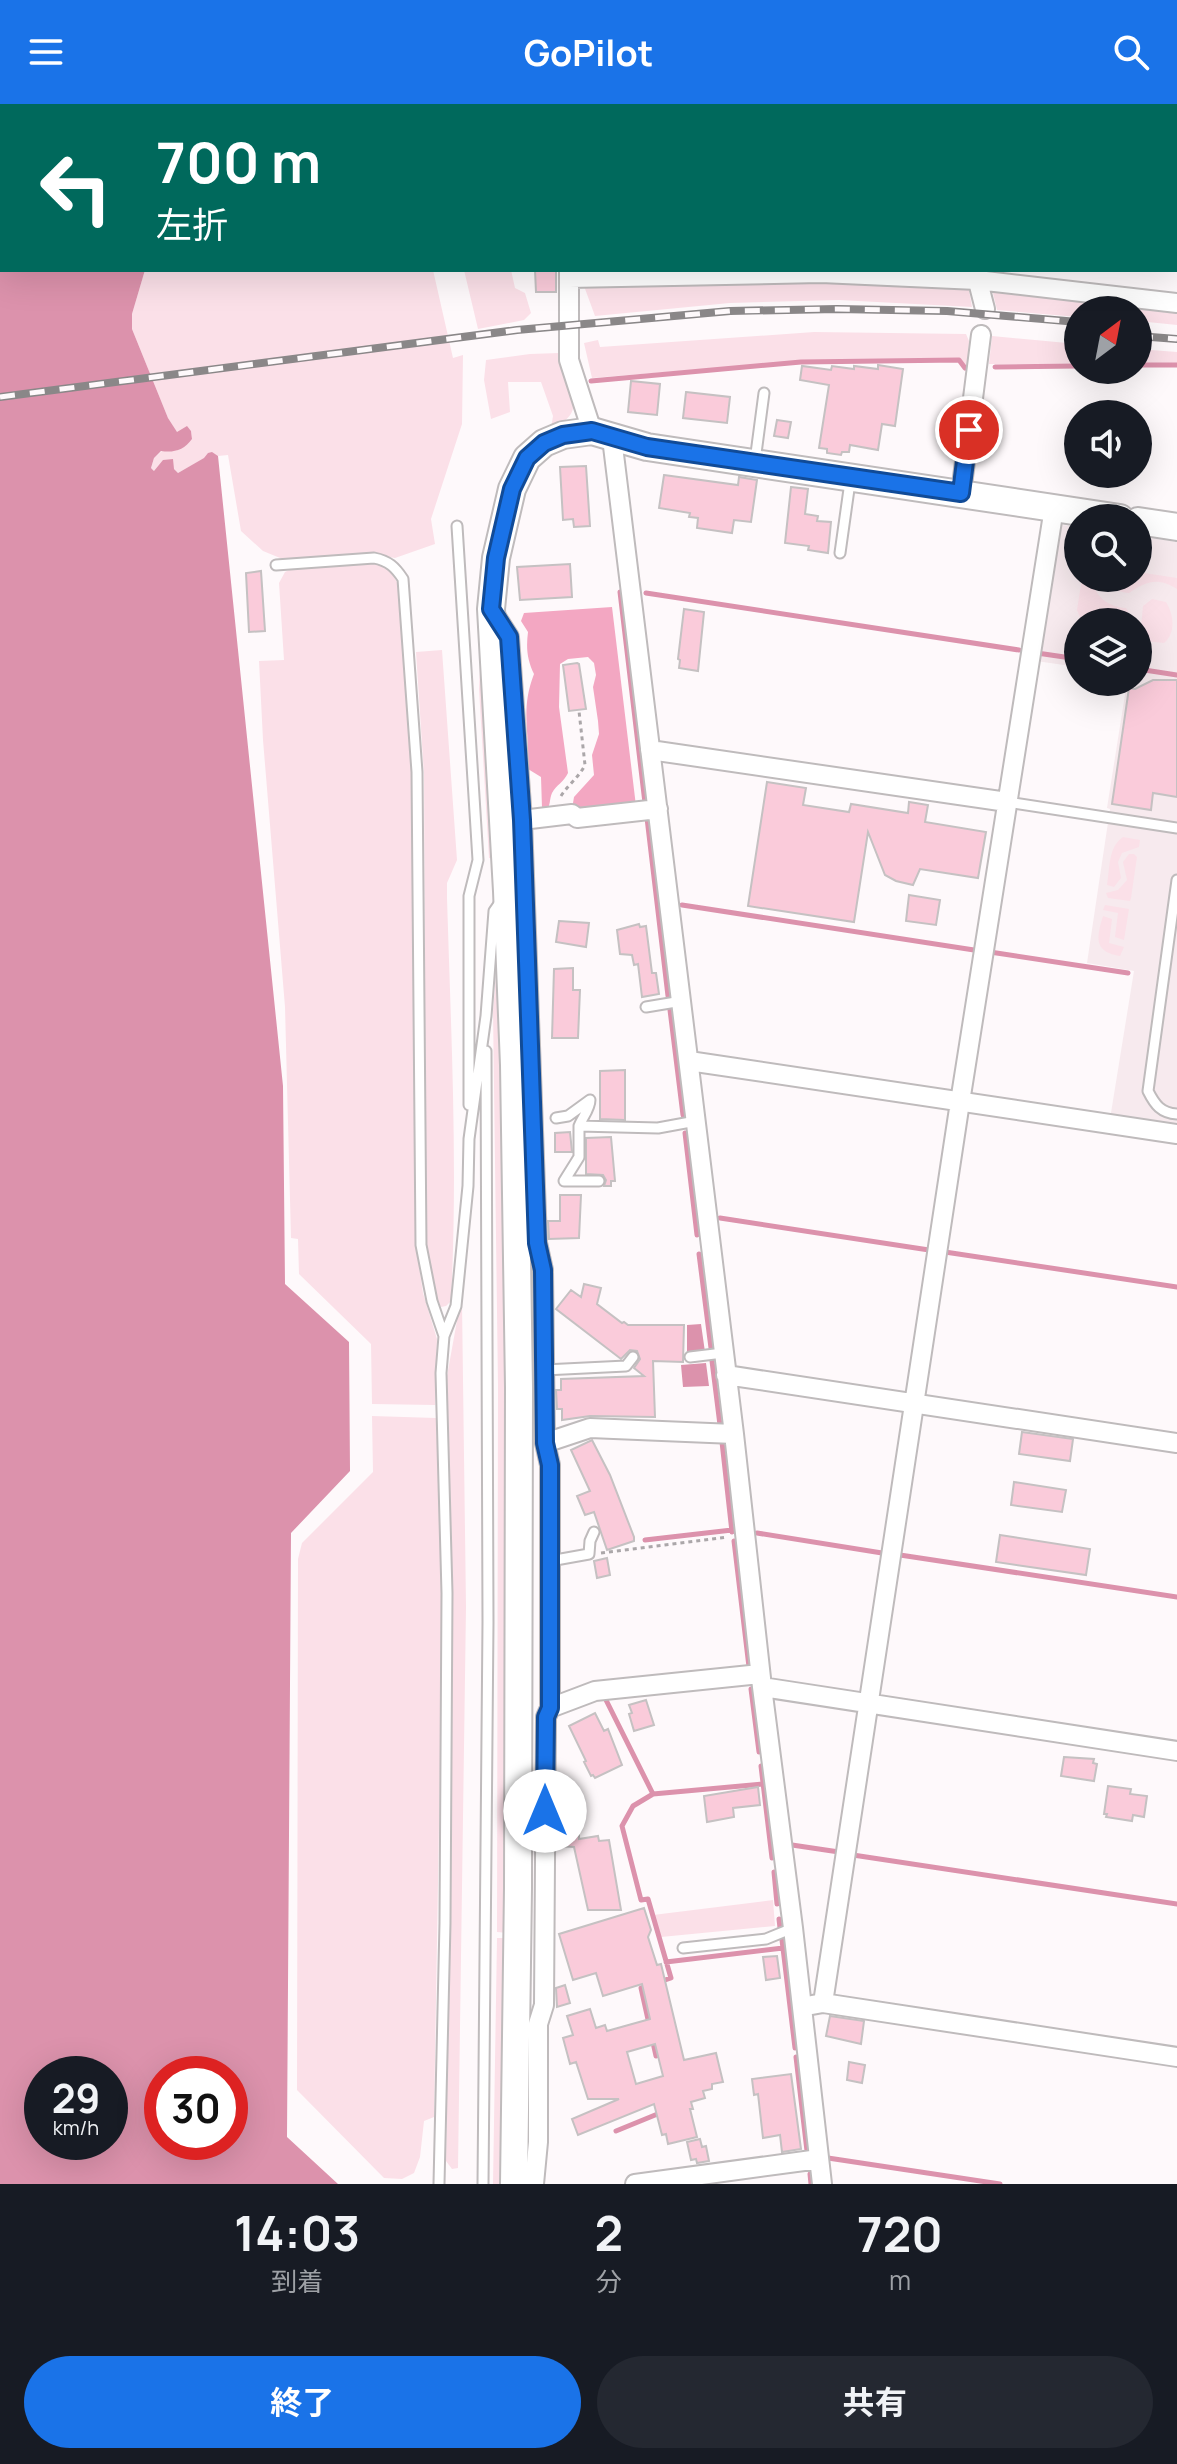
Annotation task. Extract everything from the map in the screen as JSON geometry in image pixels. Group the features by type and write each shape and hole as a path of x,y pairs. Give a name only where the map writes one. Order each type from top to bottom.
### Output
{"street":[{"path":"822,2184 658,809 602,434 569,360 569,274 976,275 1177,303"},
{"path":"976,275 985,309"},
{"path":"961,493 981,335"},
{"path":"514,2184 519,1387 514,1065 491,609 496,558 512,489 527,458 544,443 563,435 602,434 647,447 1064,510"},
{"path":"823,2003 1054,508"},
{"path":"1152,523 1177,527"},
{"path":"491,609 509,637 522,820 537,1243 543,1270 545,1443 550,1465 550,1708 546,1717 544,2005 538,2024 538,2142 534,2184"},
{"path":"650,750 1007,802"},
{"path":"522,820 572,814 577,818 658,809"},
{"path":"689,1061 1177,1134"},
{"path":"726,1375 1177,1443"},
{"path":"545,1443 590,1428 734,1434"},
{"path":"550,1708 595,1691 761,1681 868,1703 1177,1751"},
{"path":"802,2007 823,2003 1177,2057"},
{"path":"538,2142 546,2163 545,2184"},
{"path":"635,2184 819,2159"}],"lane":[{"path":"755,463 764,393"},
{"path":"840,553 851,477"},
{"path":"439,2184 447,1593 441,1373 444,1336 456,1306 468,1186 469,896 478,860 457,526"},
{"path":"276,565 374,558 385,560 403,579 417,772 421,1245 432,1301 444,1336"},
{"path":"1007,802 1177,828"},
{"path":"1177,880 1148,1091 1159,1108 1166,1113 1177,1114"},
{"path":"469,1139 486,1016 494,911 507,891"},
{"path":"646,1007 682,1001"},
{"path":"483,2184 488,1638 486,1016"},
{"path":"556,1118 568,1116 590,1100 579,1126 579,1157 564,1181 599,1181"},
{"path":"579,1126 658,1128 696,1121"},
{"path":"690,1357 723,1353"},
{"path":"544,1370 626,1366 633,1357"},
{"path":"550,1561 589,1554 594,1532"},
{"path":"683,1948 766,1939 793,1928"}],"path":[{"path":"561,816 561,796 585,765 579,711"},
{"path":"589,1554 745,1535"}],"shaded area":[{"path":"0,272 144,272 132,314 132,329 168,418 177,432 187,426 192,439 178,450 161,451 154,458 151,468 154,471 163,460 173,459 174,469 178,473 208,453 218,456 283,1086 285,1284 349,1342 350,1471 291,1533 287,2137 338,2184 0,2184"},
{"path":"144,272 433,272 453,358 463,355 462,424 431,519 435,544 395,558 285,560 263,551 241,531 228,455 209,453 178,473 174,469 154,471 151,468 154,458 162,451 178,450 192,439 191,431 187,427 177,433 168,418 132,329 132,314"},
{"path":"464,272 511,272 515,288 525,293 531,313 524,320 478,329"},
{"path":"814,279 968,285 972,307 839,300 730,303 595,316 584,286"},
{"path":"992,289 1064,297 1064,316 997,310"},
{"path":"1152,306 1177,309 1177,325 1152,322"},
{"path":"814,332 966,334 969,341 968,366 960,358 801,361 592,378 584,343 598,340 600,347"},
{"path":"992,336 1064,343 1064,364 989,364"},
{"path":"1152,350 1177,352 1177,364 1152,364"},
{"path":"559,353 574,404 566,419 551,428 553,416 541,382 508,382 510,412 491,419 484,380 486,360"},
{"path":"1062,525 1064,592 1152,592 1152,538 1177,542 1177,1128 1110,1119 1134,971 1087,963 1125,696 1152,696 1152,608 1064,608 1064,665 1036,661 1042,645"},
{"path":"378,562 389,570 397,582 405,652 413,772 416,1245 423,1293 437,1339 435,1405 372,1404 371,1344 299,1274 298,1239 291,1238 285,1007 259,661 284,660 279,583 285,572"},
{"path":"1152,574 1177,578 1177,589 1164,583 1153,582"},
{"path":"1080,592 1097,592 1108,603 1126,608 1077,608"},
{"path":"1152,599 1166,602 1171,612 1172,629 1164,643 1152,642 1152,608 1143,606"},
{"path":"612,607 636,806 572,809 574,797 594,775 592,755 599,734 593,687 596,675 594,663 588,657 568,659 560,664 559,707 568,773 552,793 546,811 542,808 541,777 528,769 526,710 534,674 528,653 528,632 521,621 524,613"},
{"path":"442,650 457,860 447,883 453,1099 453,1250 451,1301 441,1307 435,1300 426,1245 424,775 416,652"},
{"path":"486,666 496,859 489,858 479,689 480,667"},
{"path":"1123,837 1140,840 1139,847 1122,853 1118,862 1121,878 1114,887 1107,885 1110,858"},
{"path":"1129,854 1137,857 1130,901 1108,898 1106,893 1118,890 1127,880 1123,862"},
{"path":"1105,905 1129,909 1124,940 1115,937 1118,913 1103,910"},
{"path":"1103,916 1112,919 1109,943 1124,947 1120,956 1105,951 1099,943"},
{"path":"500,929 504,1013 509,1933 497,1932 498,1386 493,1011"},
{"path":"462,1303 466,1607 458,2168 452,2169 446,2161 453,1600 447,1376"},
{"path":"701,1324 705,1352 687,1354 687,1325"},
{"path":"706,1363 709,1386 683,1387 681,1365"},
{"path":"372,1416 436,1418 443,1589 434,2117 424,2121 420,2157 414,2173 402,2179 384,2178 297,2090 298,1559 302,1543 373,1472"},
{"path":"773,1900 775,1926 661,1937 653,1915"},
{"path":"497,1938 509,1938 506,2184 493,2184"}],"building":[{"path":"535,272 556,272 556,292 536,292"},
{"path":"878,365 903,369 895,426 882,424 878,450 850,445 849,452 842,452 841,455 819,448 829,385 800,380 802,366 831,370 832,366 878,369"},
{"path":"631,381 660,384 657,415 628,412"},
{"path":"686,392 730,397 727,423 683,418"},
{"path":"777,420 791,422 788,438 774,436"},
{"path":"586,466 590,526 574,527 573,519 563,520 560,467"},
{"path":"664,475 738,485 739,477 757,480 751,522 734,520 732,533 697,528 698,518 689,517 690,513 659,508"},
{"path":"791,487 808,489 805,514 818,516 817,521 831,522 828,553 808,550 809,546 785,543"},
{"path":"570,564 572,597 520,600 517,567"},
{"path":"261,571 265,631 249,632 246,573"},
{"path":"684,609 704,612 698,671 679,668"},
{"path":"577,663 586,709 569,711 563,665"},
{"path":"1152,680 1177,680 1177,797 1153,793 1151,810 1112,804 1128,696 1152,696"},
{"path":"767,782 806,788 803,805 849,812 851,804 908,813 909,802 928,805 925,822 986,832 978,878 920,869 913,885 896,881 885,875 868,832 854,922 748,906"},
{"path":"909,895 940,900 936,925 906,921"},
{"path":"559,921 589,923 586,947 556,942"},
{"path":"639,924 640,927 646,926 652,973 656,973 659,994 642,997 638,964 634,965 632,955 620,954 617,930"},
{"path":"573,968 573,990 580,990 578,1038 552,1038 554,969"},
{"path":"625,1070 625,1120 600,1119 600,1071"},
{"path":"570,1132 572,1152 555,1152 555,1133"},
{"path":"611,1137 615,1181 611,1181 611,1186 604,1186 606,1180 603,1175 586,1174 586,1138"},
{"path":"560,1195 581,1195 579,1238 549,1239 548,1221 560,1221"},
{"path":"584,1284 601,1288 597,1304 622,1323 684,1325 683,1362 653,1361 655,1417 590,1416 562,1420 562,1409 557,1409 556,1390 561,1390 561,1379 644,1376 634,1368 640,1359 637,1351 630,1350 621,1359 556,1309 571,1290 581,1297"},
{"path":"1022,1432 1073,1439 1070,1461 1019,1454"},
{"path":"592,1440 610,1475 634,1537 634,1541 607,1550 594,1512 585,1515 577,1496 590,1491 571,1450"},
{"path":"1014,1482 1066,1490 1062,1512 1011,1505"},
{"path":"1000,1535 1090,1549 1086,1575 996,1562"},
{"path":"607,1558 610,1575 597,1578 594,1561"},
{"path":"646,1700 654,1725 634,1731 629,1705"},
{"path":"595,1713 604,1731 608,1729 622,1765 595,1778 584,1762 569,1726"},
{"path":"1064,1757 1094,1759 1093,1763 1097,1764 1094,1781 1061,1776"},
{"path":"1108,1786 1131,1789 1130,1794 1147,1796 1144,1817 1133,1815 1132,1821 1106,1817"},
{"path":"758,1787 760,1805 733,1808 734,1817 707,1822 704,1796"},
{"path":"558,1814 573,1814 573,1817 579,1818 579,1839 598,1836 599,1841 609,1840 621,1910 588,1910 574,1847 557,1846"},
{"path":"644,1908 651,1930 648,1937 657,1965 661,1964 684,2060 716,2053 723,2082 712,2084 712,2089 703,2091 705,2098 691,2102 697,2137 668,2144 666,2134 662,2135 654,2104 578,2135 572,2119 619,2099 588,2099 576,2062 570,2064 563,2038 573,2035 567,2016 590,2009 596,2028 605,2025 607,2031 650,2019 642,1984 603,1996 596,1973 573,1980 559,1934","holes":["655,2044 663,2076 636,2084 627,2052"]},
{"path":"777,1956 780,1978 766,1980 763,1957"},
{"path":"565,1985 570,2003 557,2007 556,1988"},
{"path":"830,2016 864,2021 861,2044 826,2036"},
{"path":"849,2062 865,2065 862,2083 847,2080"},
{"path":"791,2074 801,2149 782,2152 780,2135 763,2138 758,2094 754,2095 752,2079"},
{"path":"700,2139 702,2147 706,2146 709,2161 697,2163 696,2159 691,2160 687,2142"}],"waterway":[{"path":"892,104 908,104"},
{"path":"591,381 801,362 959,360 965,368"},
{"path":"1152,365 1177,365"},
{"path":"995,367 1064,366"},
{"path":"620,592 645,803"},
{"path":"646,593 1019,650"},
{"path":"1037,653 1064,657"},
{"path":"1152,671 1177,675"},
{"path":"647,818 668,996"},
{"path":"682,905 974,950"},
{"path":"990,952 1128,973"},
{"path":"670,1010 683,1115"},
{"path":"685,1133 697,1235"},
{"path":"720,1218 929,1250"},
{"path":"945,1252 1177,1287"},
{"path":"699,1254 711,1348"},
{"path":"712,1361 720,1425"},
{"path":"722,1442 732,1532"},
{"path":"645,1540 732,1530"},
{"path":"757,1533 882,1553"},
{"path":"734,1541 749,1667"},
{"path":"900,1555 1177,1597"},
{"path":"751,1689 759,1752"},
{"path":"605,1698 653,1794 763,1784"},
{"path":"761,1766 772,1858"},
{"path":"653,1794 633,1806 622,1826 641,1900 648,1899 671,1978 659,1982"},
{"path":"792,1845 839,1852"},
{"path":"853,1855 1177,1904"},
{"path":"774,1872 777,1904"},
{"path":"779,1919 780,1928"},
{"path":"782,1940 795,2048"},
{"path":"666,1962 783,1948"},
{"path":"649,1985 641,1988 649,2024"},
{"path":"652,2038 656,2056"},
{"path":"796,2057 807,2151"},
{"path":"616,2131 660,2113"},
{"path":"828,2158 1000,2184"},
{"path":"810,2174 811,2184"}],"railway":[{"path":"0,397 517,330 730,311 947,311 1064,321"},
{"path":"1152,337 1177,339"}],"route":[{"path":"545,1811 546,1717 550,1708 550,1465 545,1443 543,1270 537,1243 522,820 509,637 491,609 496,558 512,489 527,458 544,443 563,435 592,431 647,447 961,493 969,430"}]}
